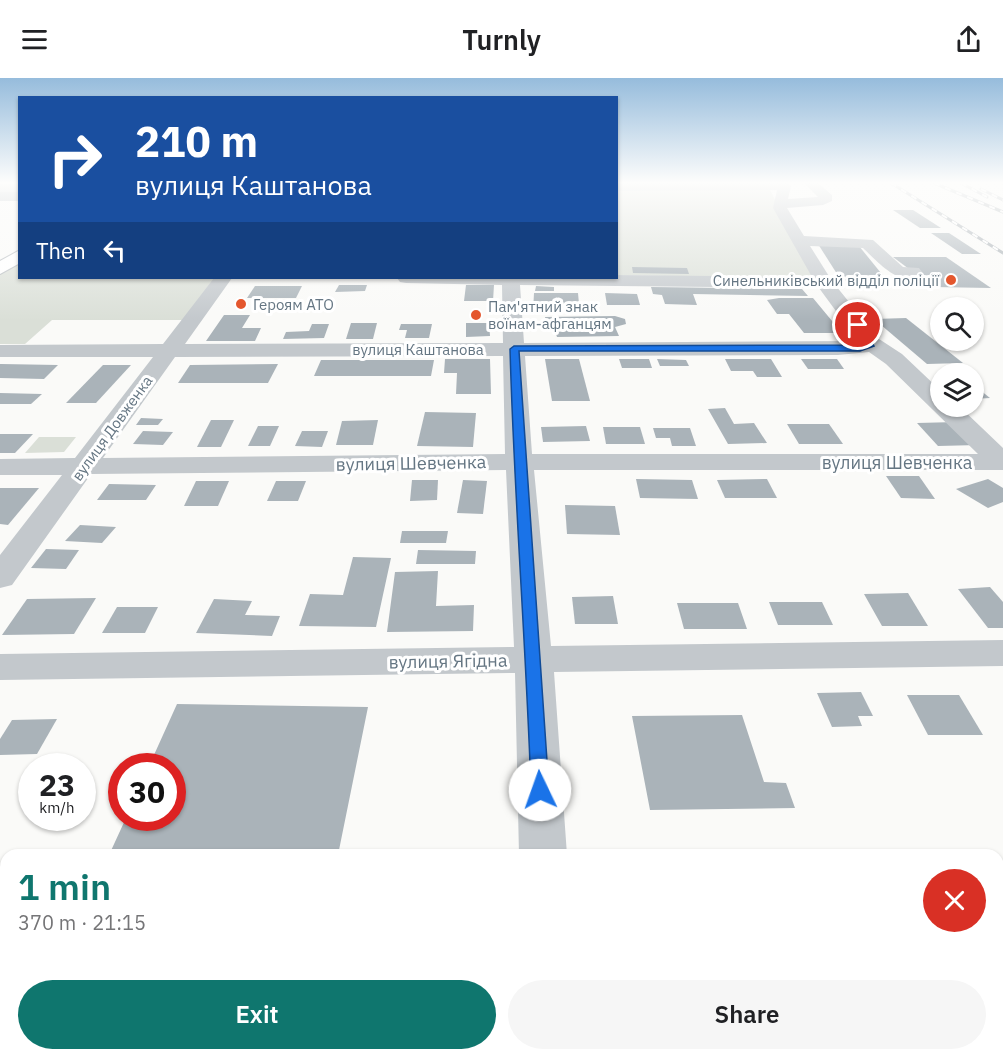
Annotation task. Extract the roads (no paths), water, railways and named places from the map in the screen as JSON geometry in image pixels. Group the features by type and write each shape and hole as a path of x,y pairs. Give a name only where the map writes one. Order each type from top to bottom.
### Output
{"main road":[{"path":"0,269 18,256"}],"street":[{"path":"793,229 824,283 870,341 894,359 930,393"},
{"path":"800,241 867,243 899,273 913,272"},
{"name":"вулиця Довженка","path":"0,578 222,279"},
{"path":"511,279 519,462 534,660 543,849"},
{"path":"574,279 824,283"},
{"name":"вулиця Каштанова","path":"0,351 838,349 860,348 870,341"},
{"path":"955,417 1002,462"},
{"name":"вулиця Шевченка","path":"0,467 519,462 1002,462"},
{"name":"вулиця Ягідна","path":"0,667 1003,653"}],"railway":[{"path":"964,229 1003,253"}],"place":[{"name":"Синельниківський відділ поліції","path":"951,280"},
{"name":"Героям АТО","path":"241,304"},
{"name":"Пам'ятний знак воїнам-афганцям","path":"476,315"}]}
